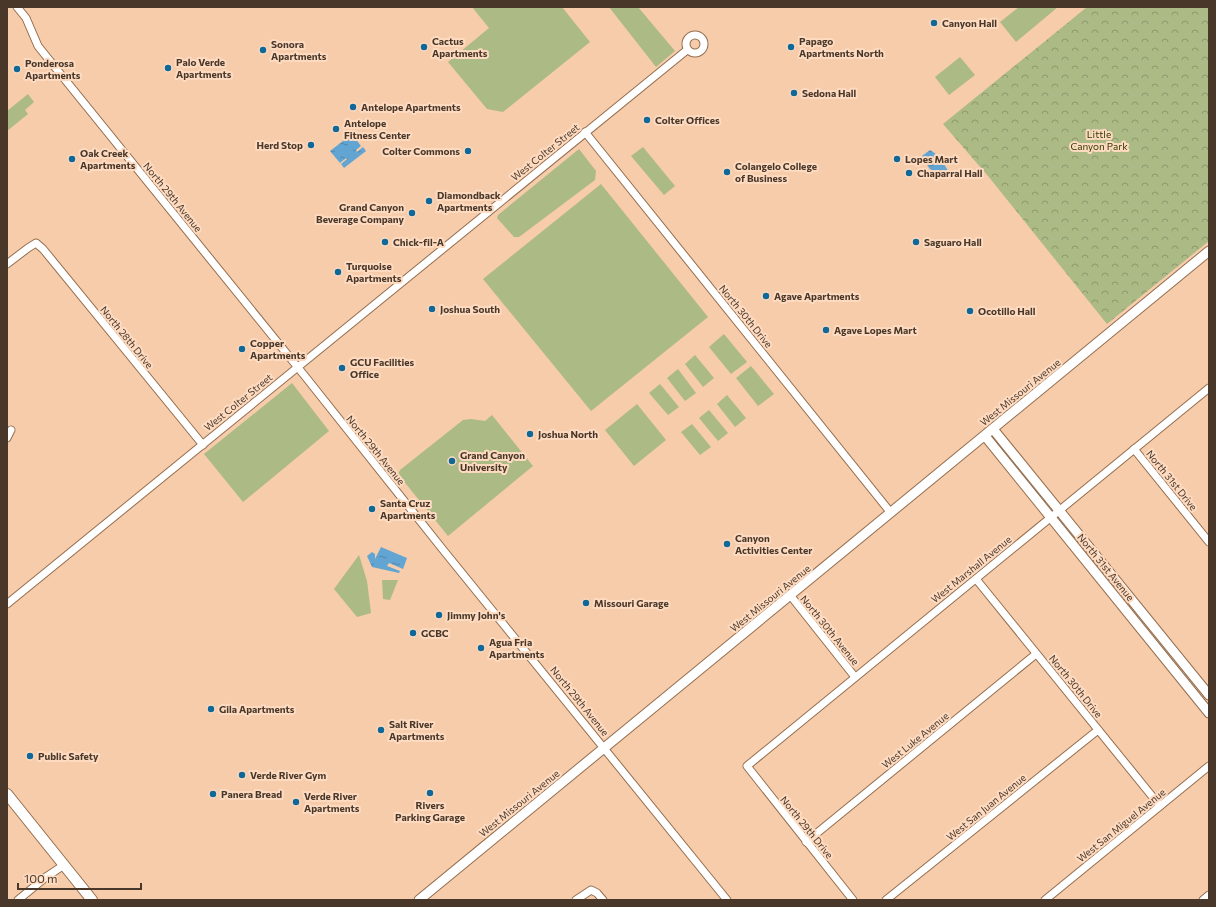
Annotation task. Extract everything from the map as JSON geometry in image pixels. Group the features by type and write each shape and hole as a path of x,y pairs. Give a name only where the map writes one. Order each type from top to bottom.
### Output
{"main road":[{"path":"7,794 92,900"}],"street":[{"name":"North 29th Avenue","path":"17,7 26,18 38,46 727,900"},
{"name":"West Colter Street","path":"7,604 687,50"},
{"name":"North 30th Drive","path":"586,132 891,513"},
{"name":"North 28th Drive","path":"7,264 28,248 36,244 42,249 203,444"},
{"name":"West Missouri Avenue","path":"418,900 1209,251"},
{"name":"West Marshall Avenue","path":"747,766 1209,388"},
{"name":"North 31st Avenue","path":"993,429 1209,695"},
{"path":"7,438 11,430"},
{"name":"North 31st Avenue","path":"985,436 1209,713"},
{"name":"North 31st Drive","path":"1134,449 1209,542"},
{"name":"North 30th Drive","path":"976,579 1160,806"},
{"name":"North 30th Avenue","path":"790,595 855,677"},
{"path":"1148,636 1156,630"},
{"name":"West Luke Avenue","path":"806,842 1036,654"},
{"name":"West San Juan Avenue","path":"886,900 1098,730"},
{"name":"North 29th Drive","path":"747,766 853,900"},
{"name":"West San Miguel Avenue","path":"1045,900 1209,766"},
{"path":"18,900 46,877 64,865"},
{"path":"576,900 591,890 597,893 603,900"},
{"path":"1203,900 1209,895"}],"green space":[{"path":"472,7 562,7 590,42 503,112 487,109 448,62 489,28"},
{"path":"609,7 638,7 675,51 656,67"},
{"path":"1019,7 1058,7 1016,42 1000,22"},
{"name":"Little Canyon Park","path":"1087,7 1209,7 1209,241 1107,324 988,176 943,124"},
{"path":"960,57 975,75 949,95 935,77"},
{"path":"28,94 34,102 25,110 28,114 7,131 7,111"},
{"path":"643,147 675,186 664,195 631,156"},
{"path":"579,149 596,171 595,180 519,237 514,237 497,218 498,215"},
{"path":"601,184 708,317 591,411 483,279"},
{"path":"724,334 747,362 731,374 709,347"},
{"path":"695,355 714,378 703,387 685,364"},
{"path":"751,366 774,394 758,406 736,378"},
{"path":"678,369 696,393 685,401 667,378"},
{"path":"292,383 329,431 243,502 204,454"},
{"path":"660,384 679,407 668,415 649,393"},
{"path":"727,395 746,418 735,427 717,404"},
{"path":"637,404 666,440 634,466 605,430"},
{"path":"709,410 728,433 718,441 699,418"},
{"path":"492,415 533,466 448,536 398,474 400,470 463,420 471,419 485,421"},
{"path":"692,424 711,447 700,455 681,432"},
{"path":"359,555 367,581 371,613 357,617 334,589"},
{"path":"382,580 398,580 390,600 383,599"}],"water":[{"path":"352,134 361,146 356,150 357,152 363,147 366,151 344,168 341,164 347,159 346,158 340,163 330,151"},
{"path":"930,150 939,156 948,171 940,178 929,168 922,156"},
{"path":"381,547 407,558 403,569 389,563 387,566 400,571 399,573 372,567 367,556 372,552 375,554 375,559"}],"place":[{"name":"Canyon Hall","path":"934,23"},
{"name":"Cactus Apartments","path":"424,47"},
{"name":"Papago Apartments North","path":"791,47"},
{"name":"Sonora Apartments","path":"263,50"},
{"name":"Palo Verde Apartments","path":"168,68"},
{"name":"Ponderosa Apartments","path":"17,69"},
{"name":"Sedona Hall","path":"794,93"},
{"name":"Antelope Apartments","path":"353,107"},
{"name":"Colter Offices","path":"647,120"},
{"name":"Antelope Fitness Center","path":"336,129"},
{"name":"Herd Stop","path":"311,145"},
{"name":"Colter Commons","path":"468,151"},
{"name":"Oak Creek Apartments","path":"72,159"},
{"name":"Lopes Mart","path":"897,159"},
{"name":"Colangelo College of Business","path":"727,172"},
{"name":"Chaparral Hall","path":"909,173"},
{"name":"Diamondback Apartments","path":"429,201"},
{"name":"Grand Canyon Beverage Company","path":"412,213"},
{"name":"Chick-fil-A","path":"385,242"},
{"name":"Saguaro Hall","path":"916,242"},
{"name":"Turquoise Apartments","path":"338,272"},
{"name":"Agave Apartments","path":"766,296"},
{"name":"Joshua South","path":"432,309"},
{"name":"Ocotillo Hall","path":"970,311"},
{"name":"Agave Lopes Mart","path":"826,330"},
{"name":"Copper Apartments","path":"242,349"},
{"name":"GCU Facilities Office","path":"342,368"},
{"name":"Joshua North","path":"530,434"},
{"name":"Grand Canyon University","path":"452,461"},
{"name":"Santa Cruz Apartments","path":"372,509"},
{"name":"Canyon Activities Center","path":"727,544"},
{"name":"Missouri Garage","path":"586,603"},
{"name":"Jimmy John's","path":"439,615"},
{"name":"GCBC","path":"413,633"},
{"name":"Agua Fria Apartments","path":"481,648"},
{"name":"Gila Apartments","path":"211,709"},
{"name":"Salt River Apartments","path":"381,730"},
{"name":"Public Safety","path":"30,756"},
{"name":"Verde River Gym","path":"242,775"},
{"name":"Rivers Parking Garage","path":"430,793"},
{"name":"Panera Bread","path":"213,794"},
{"name":"Verde River Apartments","path":"296,802"}]}
